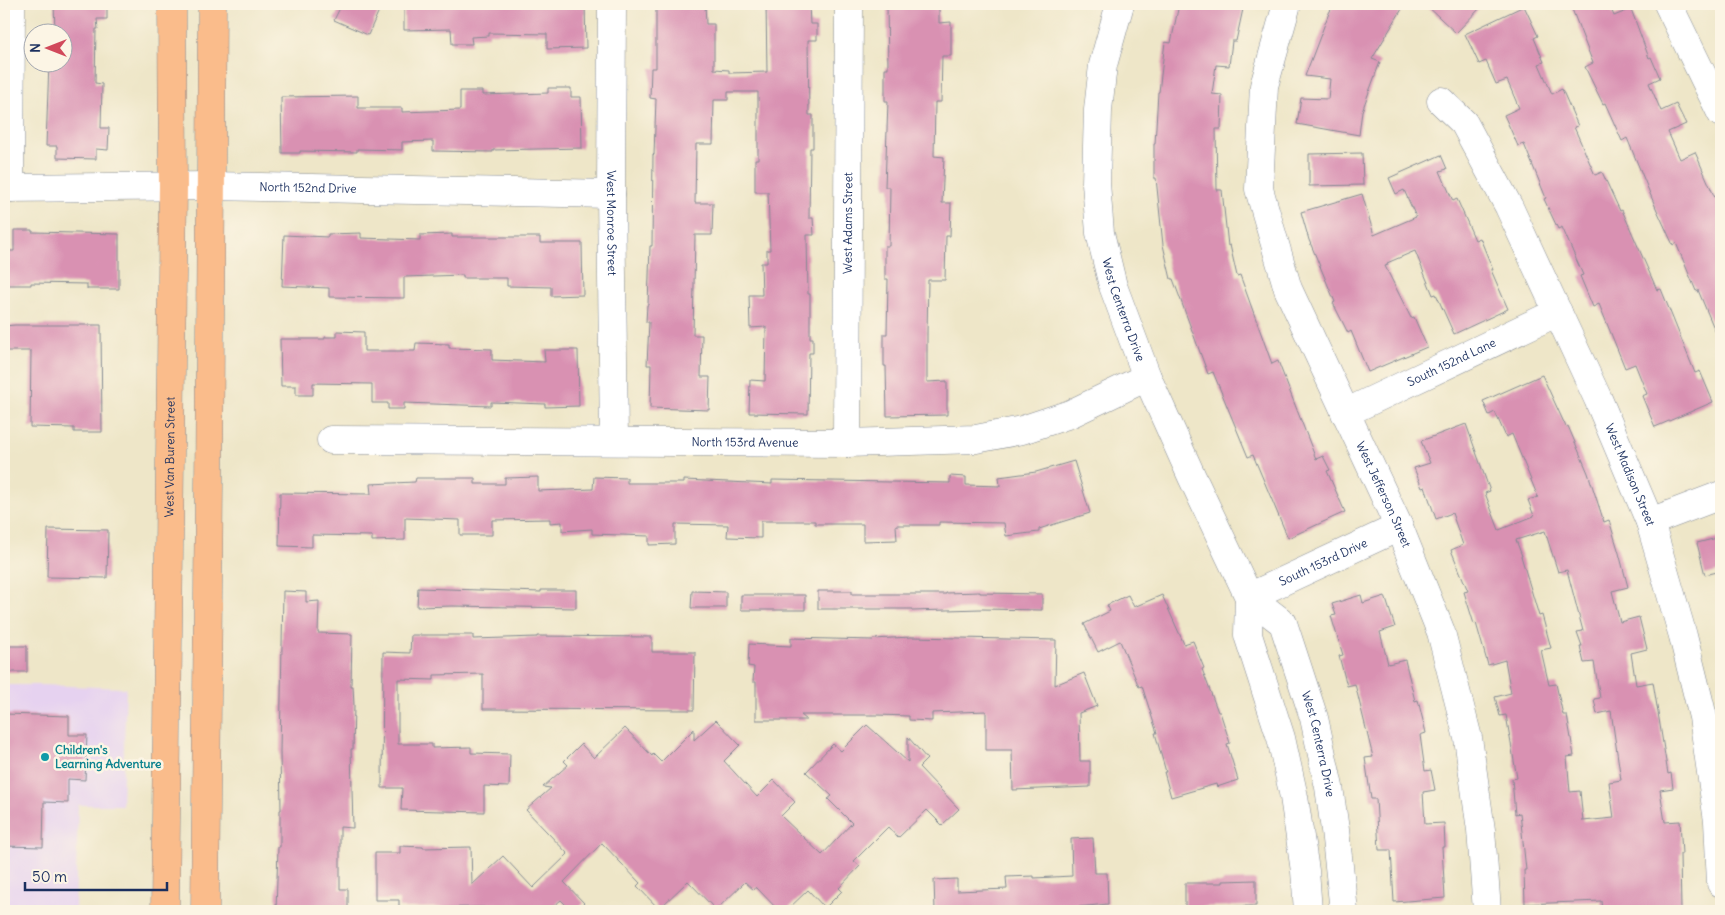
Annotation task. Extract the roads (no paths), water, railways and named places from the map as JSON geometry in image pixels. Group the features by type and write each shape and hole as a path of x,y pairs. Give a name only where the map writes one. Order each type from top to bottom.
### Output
{"main road":[{"name":"West Van Buren Street","path":"165,911 173,186 172,4"},
{"path":"205,911 209,652 212,4"}],"street":[{"path":"7,188 11,4"},
{"name":"West Monroe Street","path":"612,4 611,194 614,440"},
{"name":"West Adams Street","path":"847,443 849,4"},
{"name":"West Centerra Drive","path":"1120,4 1103,65 1098,110 1096,183 1100,233 1113,286 1147,377 1249,597 1248,635 1281,738 1294,797 1305,871 1308,911"},
{"name":"West Jefferson Street","path":"1286,4 1264,86 1259,189 1288,289 1400,527 1441,632 1468,738 1481,830 1487,911"},
{"path":"1668,4 1721,113"},
{"name":"West Madison Street","path":"1441,101 1464,123 1509,206 1598,399 1650,522 1683,636 1703,718 1718,821 1721,883"},
{"name":"North 152nd Drive","path":"7,188 211,186 611,194"},
{"name":"South 152nd Lane","path":"1345,413 1558,312"},
{"name":"North 153rd Avenue","path":"331,440 614,440 847,443 976,439 1022,430 1070,414 1147,377"},
{"path":"1650,522 1721,495"},
{"name":"South 153rd Drive","path":"1249,597 1400,527"},
{"name":"West Centerra Drive","path":"1249,597 1283,623 1314,718 1329,787 1344,911"},
{"path":"1300,835 1335,830"}],"place":[{"name":"Children's Learning Adventure","path":"45,757"}]}
